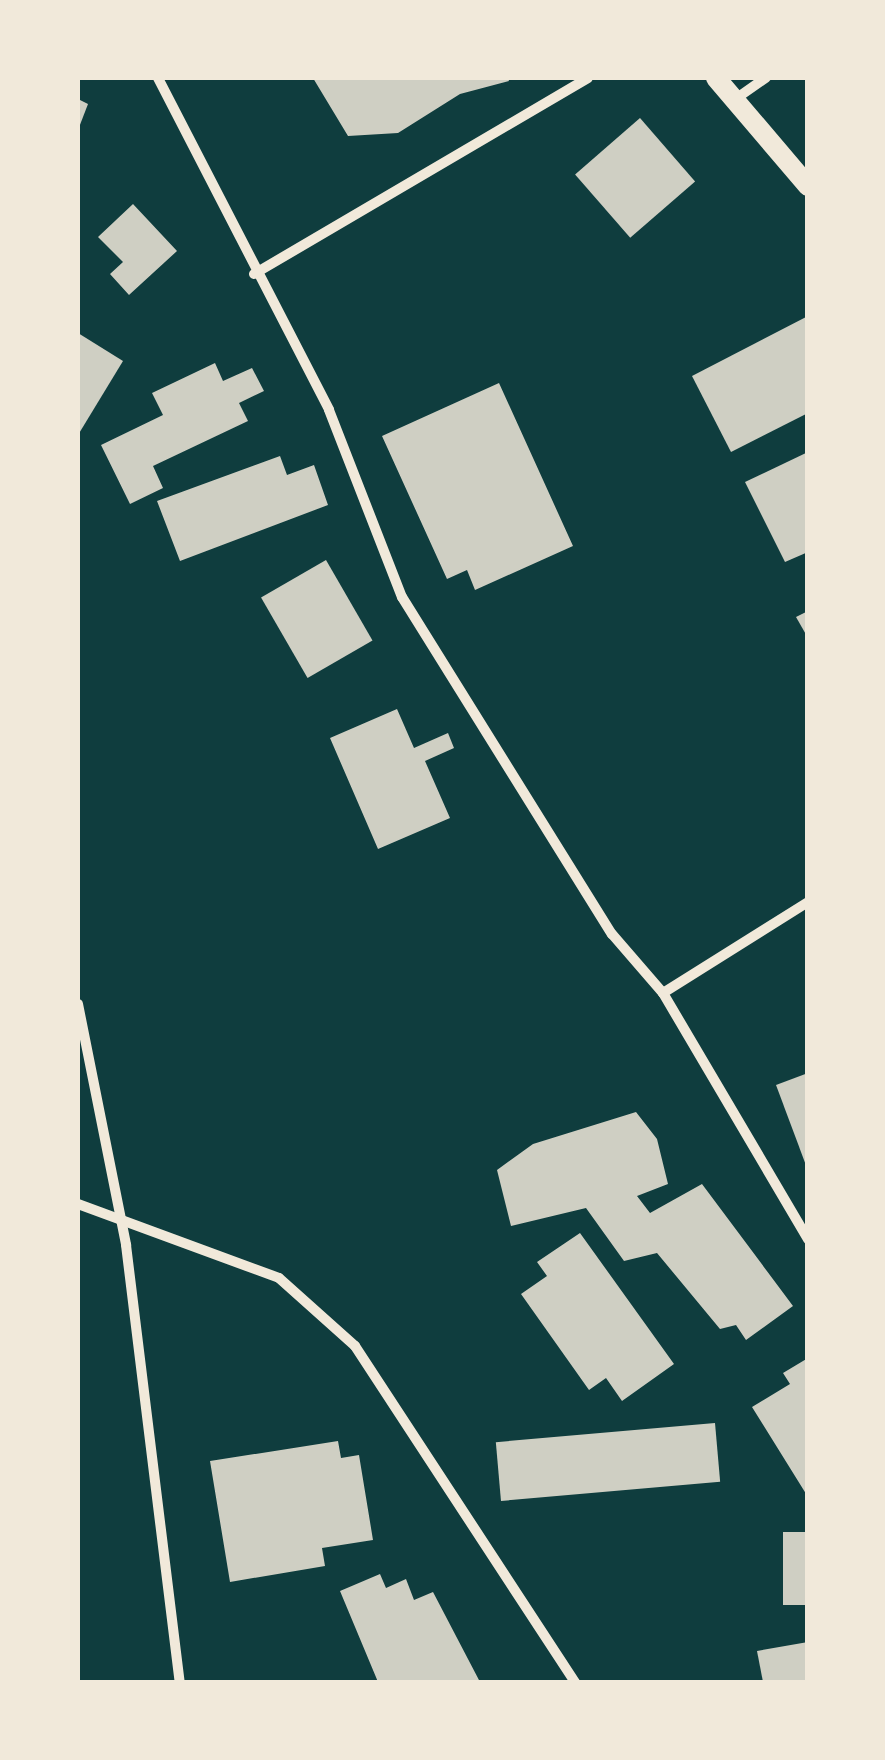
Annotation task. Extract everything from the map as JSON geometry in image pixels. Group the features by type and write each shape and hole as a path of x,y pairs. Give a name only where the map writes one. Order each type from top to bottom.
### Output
{"main road":[{"path":"716,78 808,186"}],"street":[{"path":"158,78 254,274 329,410 402,597 612,934 662,993 808,1239"},
{"path":"254,274 588,78"},
{"path":"734,100 766,78"},
{"path":"662,993 808,902"},
{"path":"78,1004 121,1220 180,1682"},
{"path":"78,1204 279,1278 354,1346 575,1682"}],"building":[{"path":"313,78 509,81 460,94 398,133 348,136"},
{"path":"78,99 88,104 78,130"},
{"path":"640,118 695,181 630,238 575,174"},
{"path":"133,204 177,251 129,295 110,274 123,262 98,237"},
{"path":"808,316 808,413 731,452 692,376"},
{"path":"78,333 123,361 78,435"},
{"path":"215,363 223,381 252,368 264,391 239,403 248,421 153,466 163,488 130,504 101,445 163,415 152,393"},
{"path":"499,383 573,546 475,590 467,570 447,579 382,436"},
{"path":"808,452 808,552 785,562 745,482"},
{"path":"280,456 287,475 314,465 328,505 180,561 157,501"},
{"path":"326,560 373,641 308,678 261,598"},
{"path":"808,611 808,638 796,617"},
{"path":"397,709 414,748 448,733 454,748 425,761 450,818 378,849 330,738"},
{"path":"808,1073 808,1168 807,1168 776,1085"},
{"path":"636,1112 657,1139 668,1184 637,1196 650,1213 702,1184 793,1306 746,1340 736,1325 720,1329 657,1253 624,1261 586,1208 511,1226 497,1170 533,1144"},
{"path":"580,1233 674,1364 622,1401 606,1378 589,1390 521,1294 547,1276 537,1262"},
{"path":"808,1358 808,1497 752,1407 790,1384 783,1373"},
{"path":"715,1423 720,1482 501,1501 496,1442"},
{"path":"338,1441 341,1458 359,1455 373,1540 322,1548 325,1566 230,1582 210,1461"},
{"path":"783,1532 808,1532 808,1605 783,1605"},
{"path":"380,1574 386,1588 406,1579 414,1600 433,1592 480,1682 378,1682 340,1591"},
{"path":"808,1642 808,1682 763,1682 757,1651"}]}
